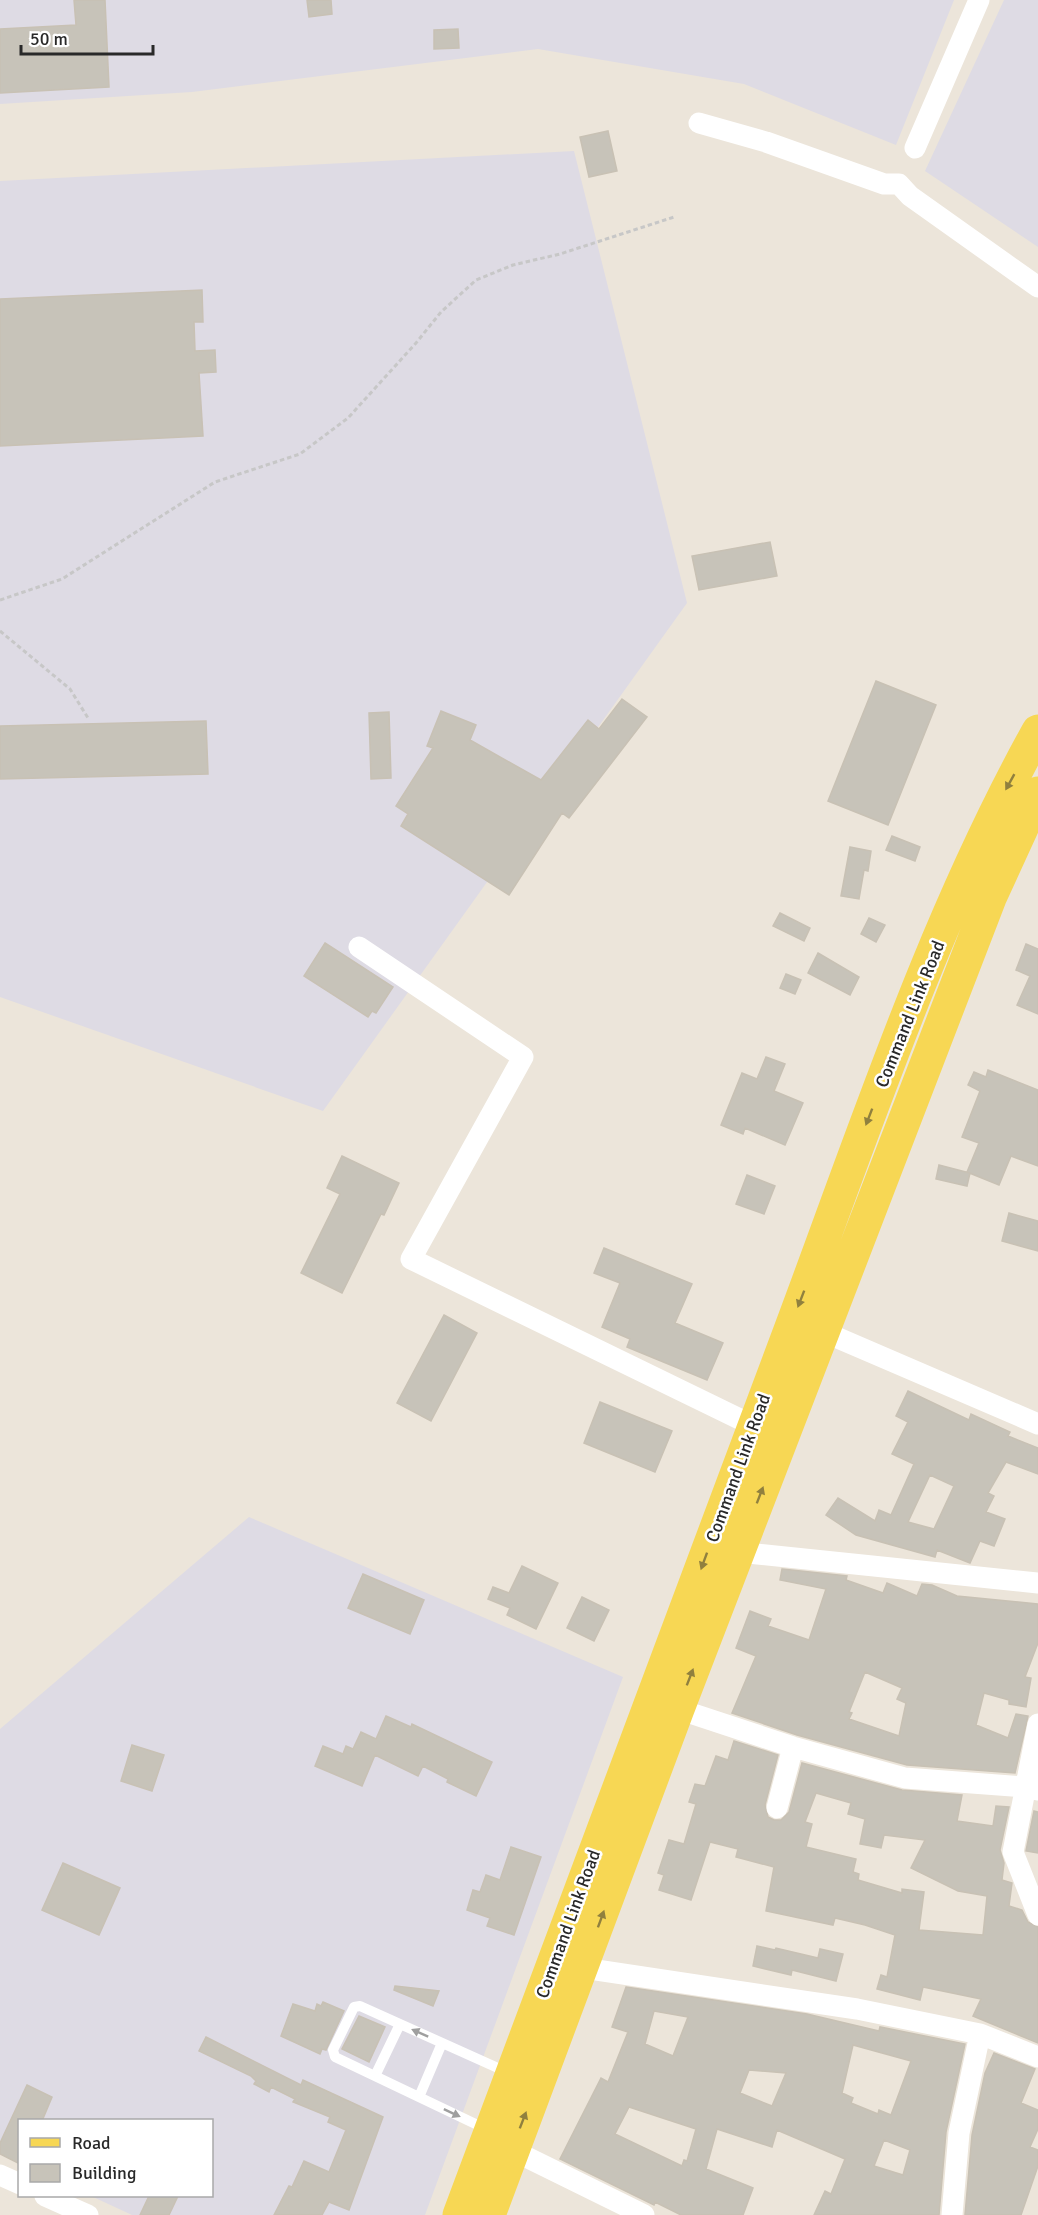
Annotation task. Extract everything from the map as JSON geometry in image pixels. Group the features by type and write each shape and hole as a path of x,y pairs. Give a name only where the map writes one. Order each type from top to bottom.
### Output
{"main road":[{"name":"Command Link Road","path":"489,2215 512,2074 876,1098 963,878 1000,799 1038,731"},
{"name":"Command Link Road","path":"459,2215 501,2141 583,1968 678,1709 990,898 1036,802"}],"street":[{"path":"915,148 979,0"},
{"path":"699,123 766,142 884,184 899,184 910,196 1038,287"},
{"path":"359,947 523,1056 411,1259 754,1426"},
{"path":"824,1332 1038,1424"},
{"path":"738,1552 1038,1583"},
{"path":"678,1709 793,1747 905,1778 1031,1789"},
{"path":"1038,1724 1031,1789 1013,1852 1038,1916"},
{"path":"777,1808 793,1747"},
{"path":"583,1968 857,2009 980,2034 1038,2057"},
{"path":"952,2215 959,2133 980,2034"},
{"path":"501,2141 644,2215"},
{"path":"0,2175 18,2183"},
{"path":"47,2197 88,2215"}],"lane":[{"path":"501,2141 335,2057 333,2050 354,2007 360,2006 512,2074"},
{"path":"375,2076 400,2024"},
{"path":"418,2097 442,2043"}],"path":[{"path":"0,600 62,579 215,483 300,454 348,417 416,343 441,312 476,280 513,265 560,254 674,217"},
{"path":"0,631 70,689 88,718"}],"shaded area":[{"path":"0,0 954,0 896,145 744,84 538,49 192,92 0,104"},
{"path":"1004,0 1038,0 1038,247 925,171"},
{"path":"574,151 687,603 323,1111 0,997 0,181"},
{"path":"249,1517 623,1677 425,2215 132,2215 93,2197 213,2197 213,2119 18,2119 18,2123 0,2152 0,1729"}],"building":[{"path":"74,0 105,0 109,87 0,93 0,29 76,25"},
{"path":"307,0 331,0 332,14 309,17"},
{"path":"458,29 459,48 434,49 434,30"},
{"path":"608,131 617,171 589,177 580,137"},
{"path":"202,290 203,322 194,322 195,351 215,350 216,372 199,373 203,436 0,446 0,299"},
{"path":"770,542 777,576 699,590 692,556"},
{"path":"876,681 936,705 888,825 828,801"},
{"path":"622,699 647,717 569,818 562,813 509,895 401,826 408,814 396,806 433,748 427,746 441,711 476,725 470,740 541,780 588,720 599,729"},
{"path":"389,712 391,778 371,779 369,713"},
{"path":"206,721 208,774 0,779 0,726"},
{"path":"892,836 920,847 915,861 886,850"},
{"path":"850,847 871,851 868,871 864,870 859,899 841,896"},
{"path":"780,913 810,928 804,941 773,926"},
{"path":"869,918 885,925 876,942 861,934"},
{"path":"325,943 393,987 376,1013 372,1011 368,1017 304,976"},
{"path":"1026,944 1038,949 1038,1014 1017,1005 1030,976 1016,970"},
{"path":"818,953 859,977 850,995 808,973"},
{"path":"786,974 801,980 795,994 780,988"},
{"path":"766,1057 785,1064 774,1091 803,1103 785,1145 745,1128 743,1134 721,1125 742,1073 757,1079"},
{"path":"988,1070 1038,1090 1038,1166 1011,1156 999,1185 967,1172 979,1143 962,1137 980,1091 968,1085 974,1072 986,1077"},
{"path":"342,1156 399,1183 342,1293 301,1273 340,1194 327,1188"},
{"path":"939,1165 970,1173 967,1186 936,1179"},
{"path":"747,1175 775,1186 764,1214 736,1204"},
{"path":"1009,1213 1038,1221 1038,1251 1002,1241"},
{"path":"604,1248 692,1284 675,1323 723,1343 707,1380 627,1347 630,1339 602,1327 620,1283 594,1273"},
{"path":"444,1315 477,1333 431,1421 397,1403"},
{"path":"908,1391 969,1420 971,1414 1010,1432 1008,1436 1038,1448 1038,1474 1006,1462 988,1493 994,1496 986,1512 1005,1519 994,1546 980,1541 970,1563 937,1550 935,1557 856,1535 826,1515 838,1498 875,1521 879,1510 891,1515 914,1464 892,1454 908,1422 896,1416","holes":["930,1475 954,1486 934,1529 908,1522"]},
{"path":"600,1402 672,1431 655,1472 584,1443"},
{"path":"522,1566 558,1583 536,1629 507,1615 510,1608 488,1599 493,1587 509,1593"},
{"path":"782,1569 847,1576 846,1580 883,1593 887,1583 917,1596 922,1584 932,1585 957,1596 1038,1604 1038,1643 1025,1677 1031,1678 1026,1707 1009,1704 1009,1700 984,1693 976,1725 1008,1738 1016,1714 1028,1716 1015,1773 907,1765 797,1735 732,1713 756,1656 736,1648 750,1611 771,1619 768,1626 809,1640 826,1589 780,1580","holes":["865,1672 902,1688 897,1699 906,1703 899,1736 849,1719 852,1713 849,1712"]},
{"path":"363,1574 424,1600 410,1634 348,1608"},
{"path":"582,1597 609,1610 594,1641 567,1628"},
{"path":"386,1716 411,1727 412,1724 492,1762 476,1796 447,1782 448,1779 423,1766 418,1776 375,1755 362,1786 315,1766 323,1746 343,1754 346,1746 353,1749 361,1732 376,1739"},
{"path":"734,1741 778,1755 765,1805 768,1817 774,1820 781,1820 789,1812 802,1763 902,1790 962,1795 957,1821 993,1826 996,1806 1009,1807 1000,1850 1004,1863 1002,1880 1012,1883 1009,1906 1022,1910 1028,1922 1038,1927 1038,2043 973,2016 981,1999 923,1987 920,2000 877,1989 881,1975 887,1977 895,1935 835,1918 833,1925 766,1911 774,1867 736,1857 738,1849 710,1842 691,1900 659,1890 664,1875 658,1873 669,1840 684,1844 696,1804 689,1802 695,1784 705,1786 716,1756 728,1760","holes":["816,1793 851,1803 848,1814 865,1819 860,1844 881,1848 884,1835 925,1840 911,1868 958,1891 987,1896 983,1935 919,1930 924,1892 902,1889 902,1893 858,1880 859,1874 853,1872 856,1859 806,1847 812,1824 805,1822"]},
{"path":"132,1745 164,1755 152,1791 121,1781"},
{"path":"1034,1811 1038,1812 1038,1853 1026,1851"},
{"path":"511,1847 541,1857 514,1935 487,1926 490,1918 467,1910 473,1890 480,1892 486,1875 500,1880"},
{"path":"63,1863 120,1888 99,1935 42,1910"},
{"path":"757,1946 818,1958 820,1949 843,1954 836,1981 792,1970 791,1975 753,1966"},
{"path":"395,1986 439,1991 433,2006 394,1990"},
{"path":"626,1987 807,2014 879,2031 880,2027 965,2044 946,2132 939,2215 814,2215 825,2191 831,2194 845,2159 777,2130 772,2147 717,2129 706,2169 753,2188 743,2215 681,2215 655,2202 654,2205 560,2159 601,2078 608,2082 628,2032 612,2027","holes":["654,2011 688,2017 673,2056 645,2044","853,2045 911,2061 891,2115 879,2110 878,2114 851,2103 853,2098 842,2093","749,2070 786,2073 772,2106 740,2093","629,2107 696,2129 687,2161 684,2160 682,2166 615,2134","884,2140 910,2150 903,2175 874,2166"]},
{"path":"323,2002 344,2011 326,2050 322,2049 320,2054 281,2036 293,2004 315,2011 317,2004 321,2006"},
{"path":"359,2016 385,2027 369,2062 342,2049"},
{"path":"206,2037 301,2085 303,2080 383,2117 349,2210 329,2202 322,2215 274,2215 289,2186 292,2187 304,2161 329,2172 346,2130 328,2122 330,2117 293,2102 295,2099 271,2087 269,2092 254,2084 256,2081 251,2076 199,2051"},
{"path":"994,2053 1035,2069 1021,2103 1038,2110 1038,2129 1030,2147 1038,2150 1038,2166 1021,2215 965,2215 972,2135 985,2073"},
{"path":"27,2085 52,2097 43,2119 18,2119 18,2163 0,2154 0,2143"},
{"path":"149,2197 178,2197 169,2215 140,2215"}]}
